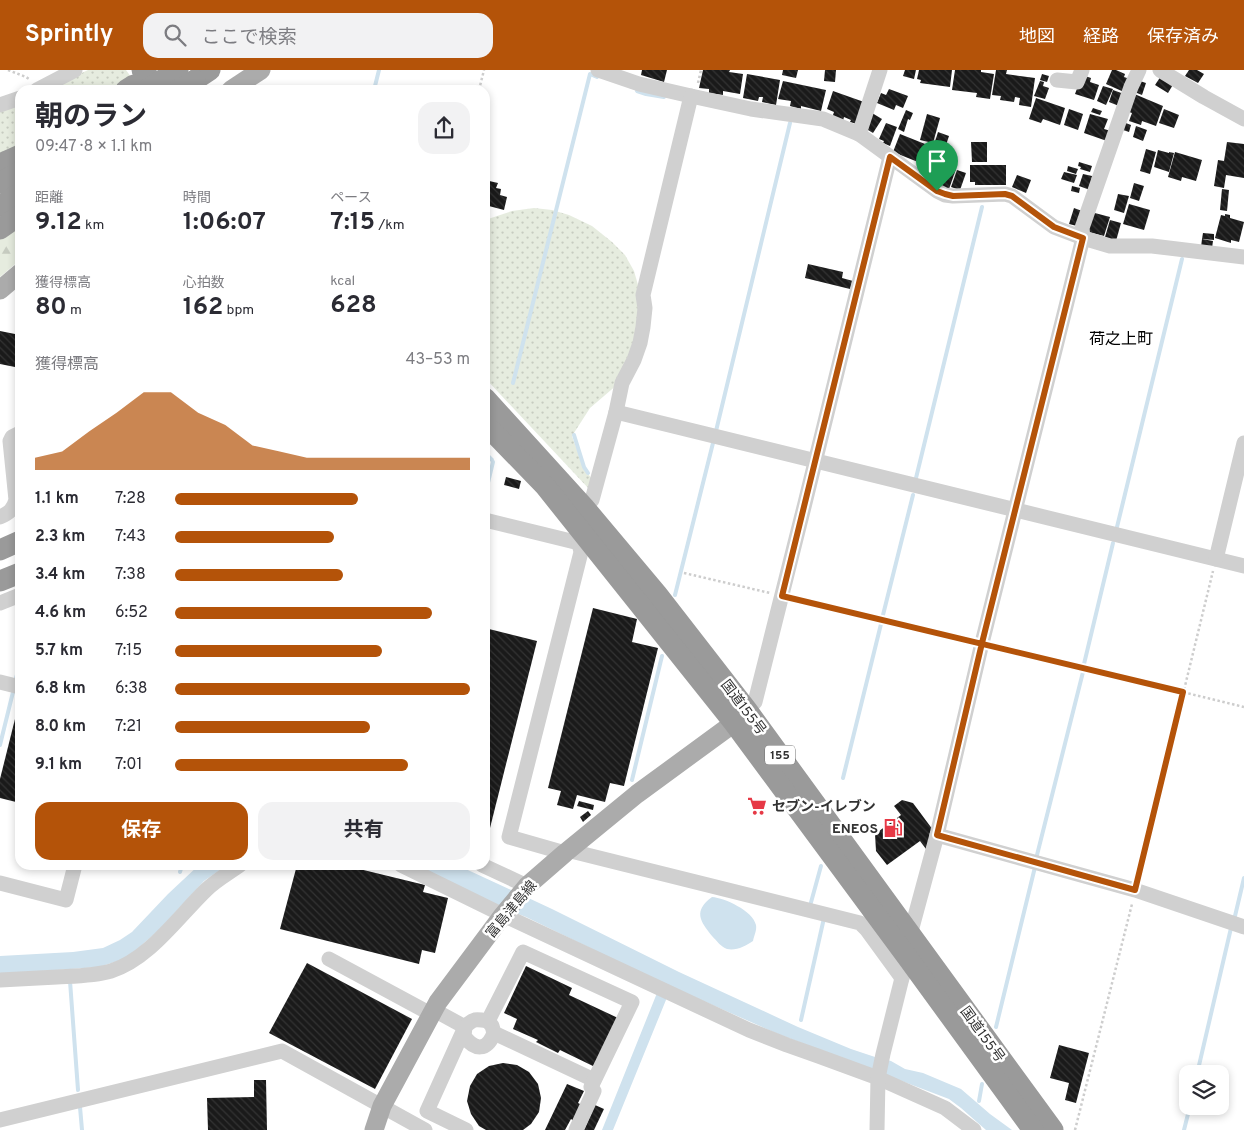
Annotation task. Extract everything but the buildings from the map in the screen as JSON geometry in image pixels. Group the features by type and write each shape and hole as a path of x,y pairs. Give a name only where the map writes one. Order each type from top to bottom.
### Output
{"highway":[{"path":"137,84 158,70"},
{"path":"166,70 189,80"},
{"path":"137,84 189,80"},
{"path":"0,164 15,156"},
{"path":"0,184 15,174"},
{"path":"0,206 15,196"},
{"path":"0,229 15,218"},
{"name":"国道155号","path":"490,404 584,507 657,594 907,957 1033,1130"},
{"name":"国道155号","path":"490,429 545,486 583,540 741,716 910,935 1053,1130"},
{"path":"0,535 15,530"},
{"path":"0,550 15,543"},
{"path":"0,566 15,560"},
{"path":"0,581 15,575"}],"main road":[{"path":"239,85 261,70"},
{"path":"0,290 15,277"},
{"name":"富島津島線","path":"374,1130 382,1106 438,1002 503,914 527,886 638,794 741,716"}],"street":[{"path":"47,85 75,70"},
{"path":"598,70 639,84 691,96 751,108 823,119 859,134 937,191 953,196 1005,194 1012,196 1054,227 1110,246 1152,246 1244,257"},
{"path":"859,134 880,70"},
{"path":"1057,80 1077,82 1082,70"},
{"path":"910,935 937,835 982,643 1083,238 1082,228 1131,87 1139,70"},
{"path":"1160,70 1244,119"},
{"path":"584,507 592,500 622,383 634,360 640,343 645,308 643,295 691,96"},
{"path":"0,105 15,100"},
{"path":"741,716 756,702 890,157"},
{"path":"616,412 1244,566"},
{"path":"15,436 10,441 15,490"},
{"path":"1216,560 1244,443"},
{"path":"0,517 8,514 15,504"},
{"path":"490,521 583,540 509,837 860,923 902,978"},
{"path":"0,603 15,597"},
{"path":"0,682 15,686"},
{"path":"937,835 1135,890 1244,927"},
{"path":"490,869 527,886"},
{"path":"0,883 66,900 74,870"},
{"path":"0,980 90,975 121,967 149,949 208,888 233,870"},
{"path":"411,870 750,1030 787,1046 878,1078 945,1108 974,1130"},
{"path":"465,1027 464,1036 469,1044 476,1047 484,1047 491,1041 491,1027 523,952 632,1002 594,1080 591,1087 594,1091 576,1130"},
{"path":"877,1130 878,1078 907,957"},
{"path":"329,958 432,1012 465,1027"},
{"path":"466,1130 427,1111 465,1027 471,1021 479,1019 594,1080"},
{"path":"0,1120 282,1051 425,1130"}],"path":[{"path":"8,70 26,77 35,85"},
{"path":"480,85 484,70"},
{"path":"1075,1130 1216,560"},
{"path":"684,573 1244,707"}],"green space":[{"path":"88,70 126,70 131,77 119,85 57,85"},
{"path":"15,104 15,159 0,170 0,111"},
{"path":"534,208 552,210 569,215 592,226 625,255 634,271 640,292 639,332 618,384 590,408 572,436 584,469 593,480 590,490 490,383 490,218 512,211"},
{"path":"15,228 15,264 0,277 0,239"}],"water":[{"path":"194,870 220,870 204,881 160,929 127,958 99,967 0,974 0,956 73,952 103,948 120,940 132,932"},
{"path":"424,870 468,870 798,1027 851,1049 891,1061 905,1069 923,1073 961,1089 1012,1130 986,1130 949,1099 778,1034 674,988 668,995 613,1130 602,1130 657,993 658,981 526,917 492,904"},
{"path":"712,897 738,906 750,915 756,925 753,941 741,948 734,949 727,949 717,942 704,926 700,916 702,907"}],"waterway":[{"path":"375,85 379,70"},
{"path":"513,383 590,74 597,77"},
{"path":"637,91 664,97"},
{"path":"716,431 790,123"},
{"path":"916,478 982,207"},
{"path":"1117,527 1182,259"},
{"path":"574,435 584,467 588,473"},
{"path":"675,595 713,443"},
{"path":"490,474 493,462"},
{"path":"883,615 913,495"},
{"path":"1084,664 1113,543"},
{"path":"843,778 881,624"},
{"path":"632,780 662,656"},
{"path":"1036,859 1083,672"},
{"path":"0,745 13,692"},
{"path":"810,906 821,866"},
{"path":"996,1027 1035,867"},
{"path":"1235,916 1244,878"},
{"path":"801,1020 824,918"},
{"path":"1199,1065 1231,928"},
{"path":"70,981 78,1090"},
{"path":"979,1101 982,1084"},
{"path":"80,1107 82,1130"},
{"path":"1184,1130 1188,1115"}],"place":[{"name":"セブン-イレブン","path":"757,806"},
{"name":"ENEOS","path":"893,828"}],"district":[{"name":"荷之上町","path":"1121,338"}],"route":[{"path":"937,191 890,157 782,596 982,643 1183,692 1135,890 937,835 982,643 1083,238 1054,227 1012,196 1005,194 953,196 937,191"}]}
